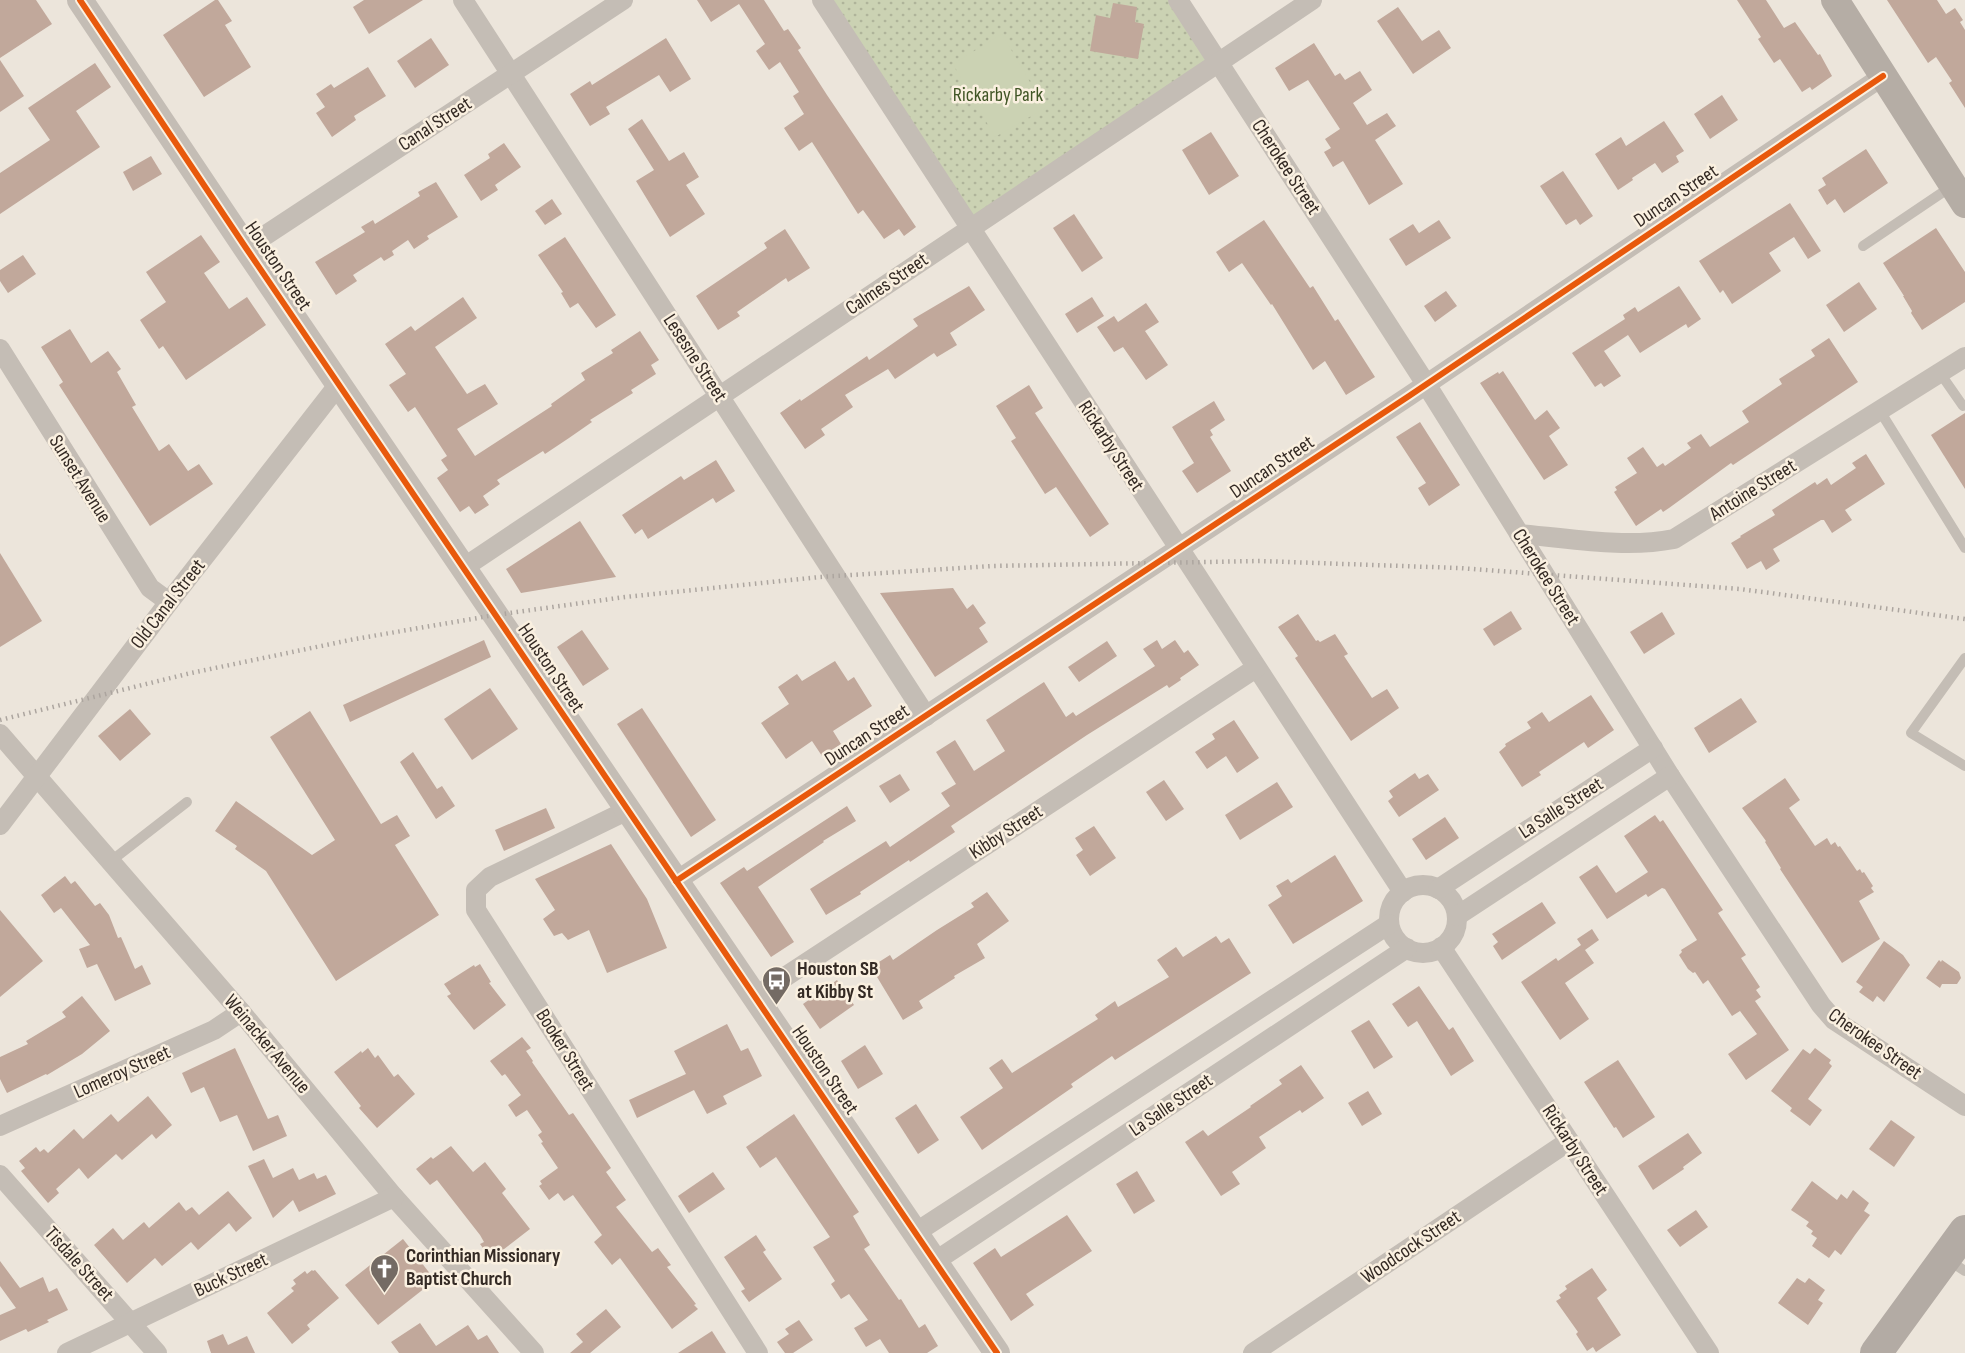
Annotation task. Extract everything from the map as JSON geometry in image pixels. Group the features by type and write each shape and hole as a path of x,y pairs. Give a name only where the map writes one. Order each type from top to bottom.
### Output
{"main road":[{"path":"1835,0 1959,195"},
{"path":"1876,1353 1955,1265 1965,1231"}],"street":[{"name":"Houston Street","path":"80,0 997,1353"},
{"name":"Lesesne Street","path":"463,0 926,716"},
{"name":"Canal Street","path":"246,248 624,0"},
{"name":"Rickarby Street","path":"822,0 969,229 1403,892"},
{"name":"Cherokee Street","path":"1178,0 1426,384 1670,776 1821,1005 1834,1020 1965,1106"},
{"name":"Calmes Street","path":"463,568 1312,0"},
{"name":"Duncan Street","path":"676,881 1426,384 1883,76"},
{"name":"Sunset Avenue","path":"0,349 150,588 169,602"},
{"name":"Antoine Street","path":"1519,534 1627,544 1654,543 1674,539 1965,357"},
{"name":"Old Canal Street","path":"0,825 169,602 339,384"},
{"name":"Kibby Street","path":"756,996 1256,668"},
{"name":"Weinacker Avenue","path":"0,734 241,1012 394,1197 534,1353"},
{"name":"La Salle Street","path":"1438,889 1653,748"},
{"name":"La Salle Street","path":"1456,916 1670,776"},
{"name":"Booker Street","path":"628,810 490,876 477,890 476,910 758,1353"},
{"path":"1420,885 1438,889 1451,900 1456,916 1453,934 1441,947 1424,952 1407,948 1395,938 1389,924 1392,906 1403,892 1420,885"},
{"name":"La Salle Street","path":"915,1233 1389,924"},
{"name":"Rickarby Street","path":"1441,947 1709,1353"},
{"name":"La Salle Street","path":"934,1262 1407,948"},
{"name":"Lomeroy Street","path":"0,1126 214,1030 241,1012"},
{"path":"1179,1060 1197,1088"},
{"name":"Woodcock Street","path":"1253,1353 1569,1141"},
{"name":"Tisdale Street","path":"0,1175 157,1353"},
{"name":"Buck Street","path":"67,1353 394,1197"}],"lane":[{"path":"1863,246 1959,195"},
{"path":"1940,373 1963,406"},
{"path":"1880,411 1965,548"},
{"path":"1965,658 1911,733 1965,766"},
{"path":"111,861 187,802"}],"green space":[{"name":"Rickarby Park","path":"822,0 1178,0 1218,63 969,229"},
{"path":"1002,34 1045,108 995,137 953,64"}],"building":[{"path":"0,0 36,0 52,24 0,58"},
{"path":"218,0 232,21 225,25 251,67 204,97 163,35"},
{"path":"364,0 423,0 369,34 353,7"},
{"path":"697,0 764,0 784,31 788,29 801,48 798,50 916,227 904,236 899,229 884,239 863,210 858,214 812,142 799,151 784,128 804,114 793,96 799,92 780,62 769,70 756,51 765,44 739,4 711,22"},
{"path":"1737,0 1766,0 1784,28 1795,22 1818,55 1820,54 1832,76 1812,90 1810,87 1802,92 1780,59 1774,63 1758,39 1761,37"},
{"path":"1887,0 1937,0 1946,14 1955,8 1963,20 1960,22 1965,30 1965,108 1949,83 1952,81 1936,57 1928,63"},
{"path":"1113,3 1137,7 1135,22 1144,24 1138,59 1090,51 1096,15 1110,18"},
{"path":"1398,7 1422,41 1439,30 1451,48 1413,74 1377,21"},
{"path":"431,38 449,65 415,88 397,61"},
{"path":"666,38 691,79 670,92 659,75 606,107 610,114 590,126 570,94 590,81 592,85"},
{"path":"1314,43 1335,76 1340,73 1345,80 1360,71 1372,90 1353,103 1367,125 1387,113 1396,126 1375,140 1403,184 1369,205 1343,161 1333,167 1324,152 1331,148 1325,139 1340,129 1308,80 1289,91 1275,68"},
{"path":"0,60 24,96 0,112"},
{"path":"95,63 111,87 76,111 100,147 0,214 0,173 50,140 28,108"},
{"path":"368,67 386,96 354,116 356,120 332,137 316,113 325,107 316,94 331,84 334,88"},
{"path":"1722,95 1738,120 1710,139 1694,114"},
{"path":"642,119 669,161 684,152 699,177 686,185 705,214 670,237 636,181 654,170 628,129"},
{"path":"1664,121 1684,151 1676,156 1679,162 1662,173 1655,163 1618,190 1595,154 1621,137 1626,146"},
{"path":"1211,132 1239,176 1209,195 1182,150"},
{"path":"504,143 521,167 495,185 498,190 481,201 464,175 490,158 488,154"},
{"path":"1866,149 1888,183 1844,213 1835,199 1827,205 1818,190 1826,185 1822,178"},
{"path":"151,156 162,174 133,191 123,172"},
{"path":"1563,171 1593,216 1580,225 1576,219 1566,225 1540,186"},
{"path":"436,182 458,217 427,236 429,239 414,249 408,240 392,251 394,255 384,261 381,257 353,275 357,281 336,295 315,262 365,232 361,227 373,220 375,224 420,196 418,192"},
{"path":"552,199 562,214 545,225 535,211"},
{"path":"1790,203 1821,251 1808,259 1794,237 1769,253 1781,271 1732,304 1723,290 1720,293 1699,261"},
{"path":"1074,214 1103,258 1082,272 1053,228"},
{"path":"1264,220 1310,288 1313,286 1335,321 1338,319 1375,377 1346,395 1325,361 1313,370 1272,304 1242,263 1229,272 1216,252"},
{"path":"1439,220 1451,238 1406,266 1389,239 1413,224 1419,233"},
{"path":"1936,228 1965,272 1965,302 1922,330 1883,263"},
{"path":"785,229 810,268 788,282 786,278 737,312 740,316 718,330 696,296 767,248 764,243"},
{"path":"201,235 220,262 204,273 229,309 247,297 266,325 186,380 163,346 159,349 140,320 166,302 146,272"},
{"path":"565,237 616,315 596,328 578,303 570,308 561,293 563,292 538,255"},
{"path":"23,255 36,274 8,293 0,281 0,270"},
{"path":"1859,282 1877,309 1844,332 1826,305"},
{"path":"969,286 985,310 950,333 957,345 937,357 934,353 895,379 888,369 845,395 853,407 821,429 825,435 805,449 780,413 867,356 869,360 918,326 913,319"},
{"path":"1679,286 1701,319 1688,328 1686,324 1640,353 1628,335 1604,351 1621,376 1604,387 1601,383 1595,387 1572,353 1625,319 1623,315 1635,307 1638,312"},
{"path":"1446,291 1457,306 1435,322 1424,306"},
{"path":"463,297 477,318 435,347 467,394 485,384 498,404 457,429 475,456 552,406 551,404 585,380 581,373 613,353 611,350 640,331 659,360 651,365 656,374 631,390 633,393 590,420 592,422 545,454 543,451 497,480 500,484 483,496 489,505 475,514 469,506 460,512 437,478 448,470 441,460 447,456 415,407 408,412 389,385 406,374 385,344 411,326 415,331"},
{"path":"1092,297 1104,316 1077,333 1065,314"},
{"path":"1146,303 1159,322 1145,331 1168,365 1146,380 1123,347 1114,352 1097,327 1114,316 1118,322"},
{"path":"70,329 91,363 108,351 121,369 117,372 136,405 132,407 159,451 169,444 188,471 199,464 213,484 150,526 59,385 63,382 41,347"},
{"path":"1829,338 1858,382 1733,465 1731,463 1663,512 1661,509 1636,526 1614,492 1617,490 1615,487 1637,473 1627,458 1643,447 1657,467 1663,463 1665,466 1691,448 1687,443 1701,434 1710,447 1749,422 1742,411 1782,384 1779,379 1815,356 1811,350"},
{"path":"1503,371 1535,420 1547,410 1560,428 1549,436 1568,465 1544,480 1480,383"},
{"path":"1029,385 1043,408 1035,413 1109,524 1090,537 1056,487 1045,494 1011,441 1016,438 996,406"},
{"path":"1214,401 1225,420 1210,430 1213,435 1210,437 1231,471 1197,493 1182,471 1194,463 1172,427"},
{"path":"1965,413 1965,489 1931,435"},
{"path":"1420,422 1460,485 1429,506 1418,488 1426,483 1396,437"},
{"path":"1866,454 1885,484 1845,510 1852,520 1832,533 1824,520 1821,520 1773,549 1780,561 1766,570 1761,561 1747,569 1731,543 1775,515 1772,510 1815,482 1817,485 1827,478 1831,485 1856,468 1852,463"},
{"path":"716,460 735,491 716,503 713,498 648,539 642,529 635,534 622,515 681,476 684,480"},
{"path":"580,521 616,577 521,593 506,569"},
{"path":"0,553 42,621 0,647"},
{"path":"953,588 967,609 973,604 986,623 979,628 988,642 935,677 880,593"},
{"path":"1511,611 1522,629 1494,646 1483,629"},
{"path":"1662,612 1675,634 1644,654 1630,632"},
{"path":"1298,614 1316,641 1320,642 1335,634 1348,654 1344,656 1372,698 1387,689 1399,708 1351,741 1295,658 1298,656 1278,627"},
{"path":"582,630 609,669 583,686 557,647"},
{"path":"484,640 491,657 350,722 343,705"},
{"path":"1157,640 1162,649 1175,640 1184,653 1188,650 1199,665 1169,688 1167,685 1087,735 951,826 955,832 826,915 810,889 886,841 890,847 950,806 941,793 956,784 936,752 955,740 974,771 1005,751 986,720 1044,682 1066,717 1073,712 1076,716 1155,666 1143,649"},
{"path":"1107,641 1117,656 1079,682 1068,667"},
{"path":"835,661 848,681 854,677 872,706 833,731 841,744 822,756 812,741 786,759 761,723 789,704 778,687 797,674 802,681"},
{"path":"490,688 518,729 472,760 444,719"},
{"path":"1591,695 1614,730 1588,748 1584,742 1539,772 1541,775 1522,787 1499,752 1506,746 1505,744 1531,728 1527,722 1542,712 1549,722"},
{"path":"1741,698 1757,722 1709,753 1694,728"},
{"path":"642,708 716,820 691,837 617,724"},
{"path":"130,709 151,734 120,761 98,736"},
{"path":"310,711 381,824 397,815 410,836 395,845 439,915 336,981 266,871 235,849 237,846 215,831 236,801 312,855 335,840 270,737"},
{"path":"1234,720 1259,758 1237,773 1226,756 1207,769 1195,752 1215,739 1212,734"},
{"path":"413,752 437,789 442,786 455,806 436,819 400,762"},
{"path":"1415,773 1419,779 1428,774 1439,790 1399,817 1388,801 1393,797 1389,791"},
{"path":"900,774 910,790 890,803 879,786"},
{"path":"1785,778 1800,800 1789,808 1815,846 1827,838 1831,845 1835,842 1857,871 1860,869 1862,873 1864,872 1873,886 1871,888 1874,892 1859,901 1880,939 1842,963 1780,869 1766,841 1742,808"},
{"path":"1164,780 1184,809 1166,821 1146,792"},
{"path":"1277,782 1293,807 1240,840 1225,815"},
{"path":"847,806 856,821 823,841 758,887 794,942 771,957 720,883 744,867 747,871"},
{"path":"546,808 555,828 504,851 495,830"},
{"path":"1655,815 1660,822 1663,820 1723,910 1718,913 1746,955 1741,958 1760,987 1756,990 1761,997 1755,1001 1789,1050 1746,1080 1728,1054 1757,1034 1740,1011 1732,1016 1708,980 1703,984 1695,972 1688,969 1679,955 1681,950 1697,940 1665,889 1662,888 1648,897 1646,894 1607,919 1579,877 1597,865 1616,893 1648,872 1624,836"},
{"path":"1445,817 1459,838 1426,860 1412,839"},
{"path":"1094,826 1116,858 1090,876 1076,855 1083,850 1075,838"},
{"path":"611,844 647,899 667,948 607,973 589,930 568,940 562,933 554,936 543,919 555,910 535,879"},
{"path":"1335,855 1363,901 1293,944 1268,905 1282,896 1276,886 1288,879 1291,883"},
{"path":"65,876 71,884 75,881 95,906 100,903 109,915 118,938 121,937 135,969 142,965 151,984 115,1001 97,964 87,968 79,949 90,945 61,908 54,913 41,895"},
{"path":"987,892 1009,921 977,944 985,958 954,976 955,978 919,1001 923,1008 903,1020 871,967 890,955 893,960 974,907 971,903"},
{"path":"1542,902 1556,923 1502,960 1493,946 1498,942 1492,934"},
{"path":"0,910 43,961 0,997"},
{"path":"1592,929 1599,940 1585,950 1594,963 1565,983 1589,1019 1560,1040 1521,982 1556,958 1558,961 1581,945 1577,939"},
{"path":"1216,936 1221,943 1229,938 1251,973 1115,1060 1112,1056 1071,1084 1073,1087 982,1150 960,1117 1003,1088 989,1068 1002,1059 1012,1073 1098,1019 1095,1015 1115,1001 1118,1007 1169,977 1157,960 1176,947 1183,957"},
{"path":"1884,941 1903,955 1910,965 1884,1002 1877,996 1873,1002 1859,992 1863,987 1856,982"},
{"path":"1939,960 1959,972 1961,978 1957,984 1942,984 1940,988 1926,978"},
{"path":"480,964 491,982 489,983 506,1005 474,1030 447,996 451,994 444,984 474,965 475,967"},
{"path":"837,980 854,1005 820,1029 803,1004"},
{"path":"1419,986 1449,1030 1453,1027 1474,1061 1451,1076 1417,1021 1408,1027 1392,1004"},
{"path":"82,996 110,1031 82,1054 47,1075 7,1093 0,1079 0,1057 28,1044 26,1041 66,1017 62,1012"},
{"path":"1369,1020 1393,1057 1374,1069 1351,1031"},
{"path":"727,1024 741,1051 748,1048 762,1076 723,1096 727,1104 707,1114 694,1090 637,1118 629,1100 686,1074 674,1051"},
{"path":"522,1037 531,1048 526,1051 532,1062 569,1115 573,1113 611,1168 606,1172 626,1200 616,1207 652,1252 658,1248 671,1265 667,1267 696,1304 694,1305 698,1309 672,1329 620,1258 612,1265 594,1242 602,1235 573,1195 564,1201 558,1193 549,1200 539,1186 542,1184 540,1181 558,1168 541,1143 543,1142 538,1135 542,1132 527,1110 516,1117 508,1105 521,1095 505,1074 502,1076 490,1061"},
{"path":"865,1045 883,1074 858,1089 841,1061"},
{"path":"235,1048 268,1119 278,1115 287,1136 253,1151 237,1115 220,1122 204,1087 191,1093 182,1073"},
{"path":"368,1048 375,1058 378,1055 394,1077 398,1074 415,1094 377,1128 359,1108 361,1106 334,1072"},
{"path":"1815,1048 1831,1060 1829,1063 1832,1066 1808,1099 1822,1110 1810,1126 1790,1111 1792,1108 1771,1091 1803,1049 1810,1054"},
{"path":"1618,1060 1655,1117 1623,1138 1584,1082"},
{"path":"1301,1065 1324,1098 1302,1113 1300,1110 1259,1137 1266,1148 1232,1172 1240,1184 1221,1196 1185,1142 1203,1130 1208,1136 1282,1084 1279,1080"},
{"path":"1368,1091 1382,1114 1362,1126 1348,1103"},
{"path":"148,1096 172,1125 156,1139 152,1134 122,1160 116,1154 88,1179 79,1168 56,1189 59,1193 48,1203 21,1171 25,1168 19,1161 36,1147 40,1152 44,1149 48,1153 74,1129 83,1139 111,1114 118,1122"},
{"path":"916,1104 939,1140 918,1154 895,1118"},
{"path":"794,1114 859,1212 853,1216 870,1245 864,1249 919,1328 925,1324 938,1346 927,1353 889,1353 880,1339 866,1347 854,1328 868,1320 849,1294 841,1299 831,1284 835,1281 813,1247 830,1237 776,1157 760,1168 746,1147"},
{"path":"1891,1120 1915,1137 1894,1167 1869,1149"},
{"path":"1688,1133 1702,1153 1683,1167 1684,1169 1653,1190 1638,1166"},
{"path":"451,1146 473,1172 485,1162 506,1189 502,1193 530,1229 491,1259 480,1244 484,1242 480,1235 437,1180 430,1185 416,1169"},
{"path":"264,1159 273,1178 293,1168 299,1180 314,1173 317,1179 326,1175 336,1194 299,1212 293,1200 273,1218 248,1166"},
{"path":"1137,1171 1155,1201 1134,1214 1116,1184"},
{"path":"713,1172 725,1189 689,1213 678,1196"},
{"path":"1812,1181 1837,1200 1841,1194 1847,1199 1853,1190 1869,1203 1864,1211 1870,1215 1841,1255 1835,1250 1829,1258 1812,1246 1817,1238 1806,1226 1809,1222 1791,1210"},
{"path":"228,1191 252,1218 236,1232 229,1223 198,1250 191,1242 162,1266 155,1258 127,1283 94,1245 113,1228 123,1240 144,1222 149,1228 179,1202 186,1211 192,1207 199,1215"},
{"path":"1696,1210 1708,1227 1680,1247 1667,1230"},
{"path":"1067,1215 1092,1251 1026,1294 1034,1305 1011,1321 973,1263 995,1248 1001,1257"},
{"path":"756,1235 766,1250 763,1252 782,1279 749,1302 741,1291 745,1289 724,1257"},
{"path":"403,1239 435,1280 378,1325 345,1285"},
{"path":"0,1261 20,1288 43,1277 49,1292 57,1288 68,1310 28,1332 26,1329 0,1341 0,1315 16,1308 0,1286"},
{"path":"1592,1268 1607,1290 1597,1298 1621,1335 1596,1352 1593,1347 1587,1351 1576,1334 1578,1332 1556,1301 1561,1298 1559,1295 1567,1289 1565,1286"},
{"path":"315,1270 339,1298 307,1325 310,1329 292,1344 267,1313 294,1291 291,1288 296,1284 293,1280 305,1271 307,1274"},
{"path":"1797,1278 1805,1283 1809,1278 1825,1290 1818,1300 1823,1303 1808,1325 1778,1303"},
{"path":"606,1309 621,1327 590,1353 570,1353 583,1342 576,1334"},
{"path":"799,1320 813,1340 793,1353 785,1353 777,1342 789,1334 785,1329"},
{"path":"420,1323 436,1346 468,1325 478,1340 487,1335 499,1353 399,1353 391,1342"},
{"path":"712,1331 726,1353 678,1353"},
{"path":"223,1334 228,1345 247,1336 255,1353 211,1353 207,1341"}],"railway":[{"path":"0,720 191,673 355,639 495,615 625,597 820,577 992,566 1260,561 1459,568 1740,589 1965,619"}],"cycle path":[{"path":"80,0 997,1353"},
{"path":"676,881 1409,396 1883,76"}],"place":[{"name":"Houston SB at Kibby St","path":"776,1006"},
{"name":"Corinthian Missionary Baptist Church","path":"385,1294"}]}
